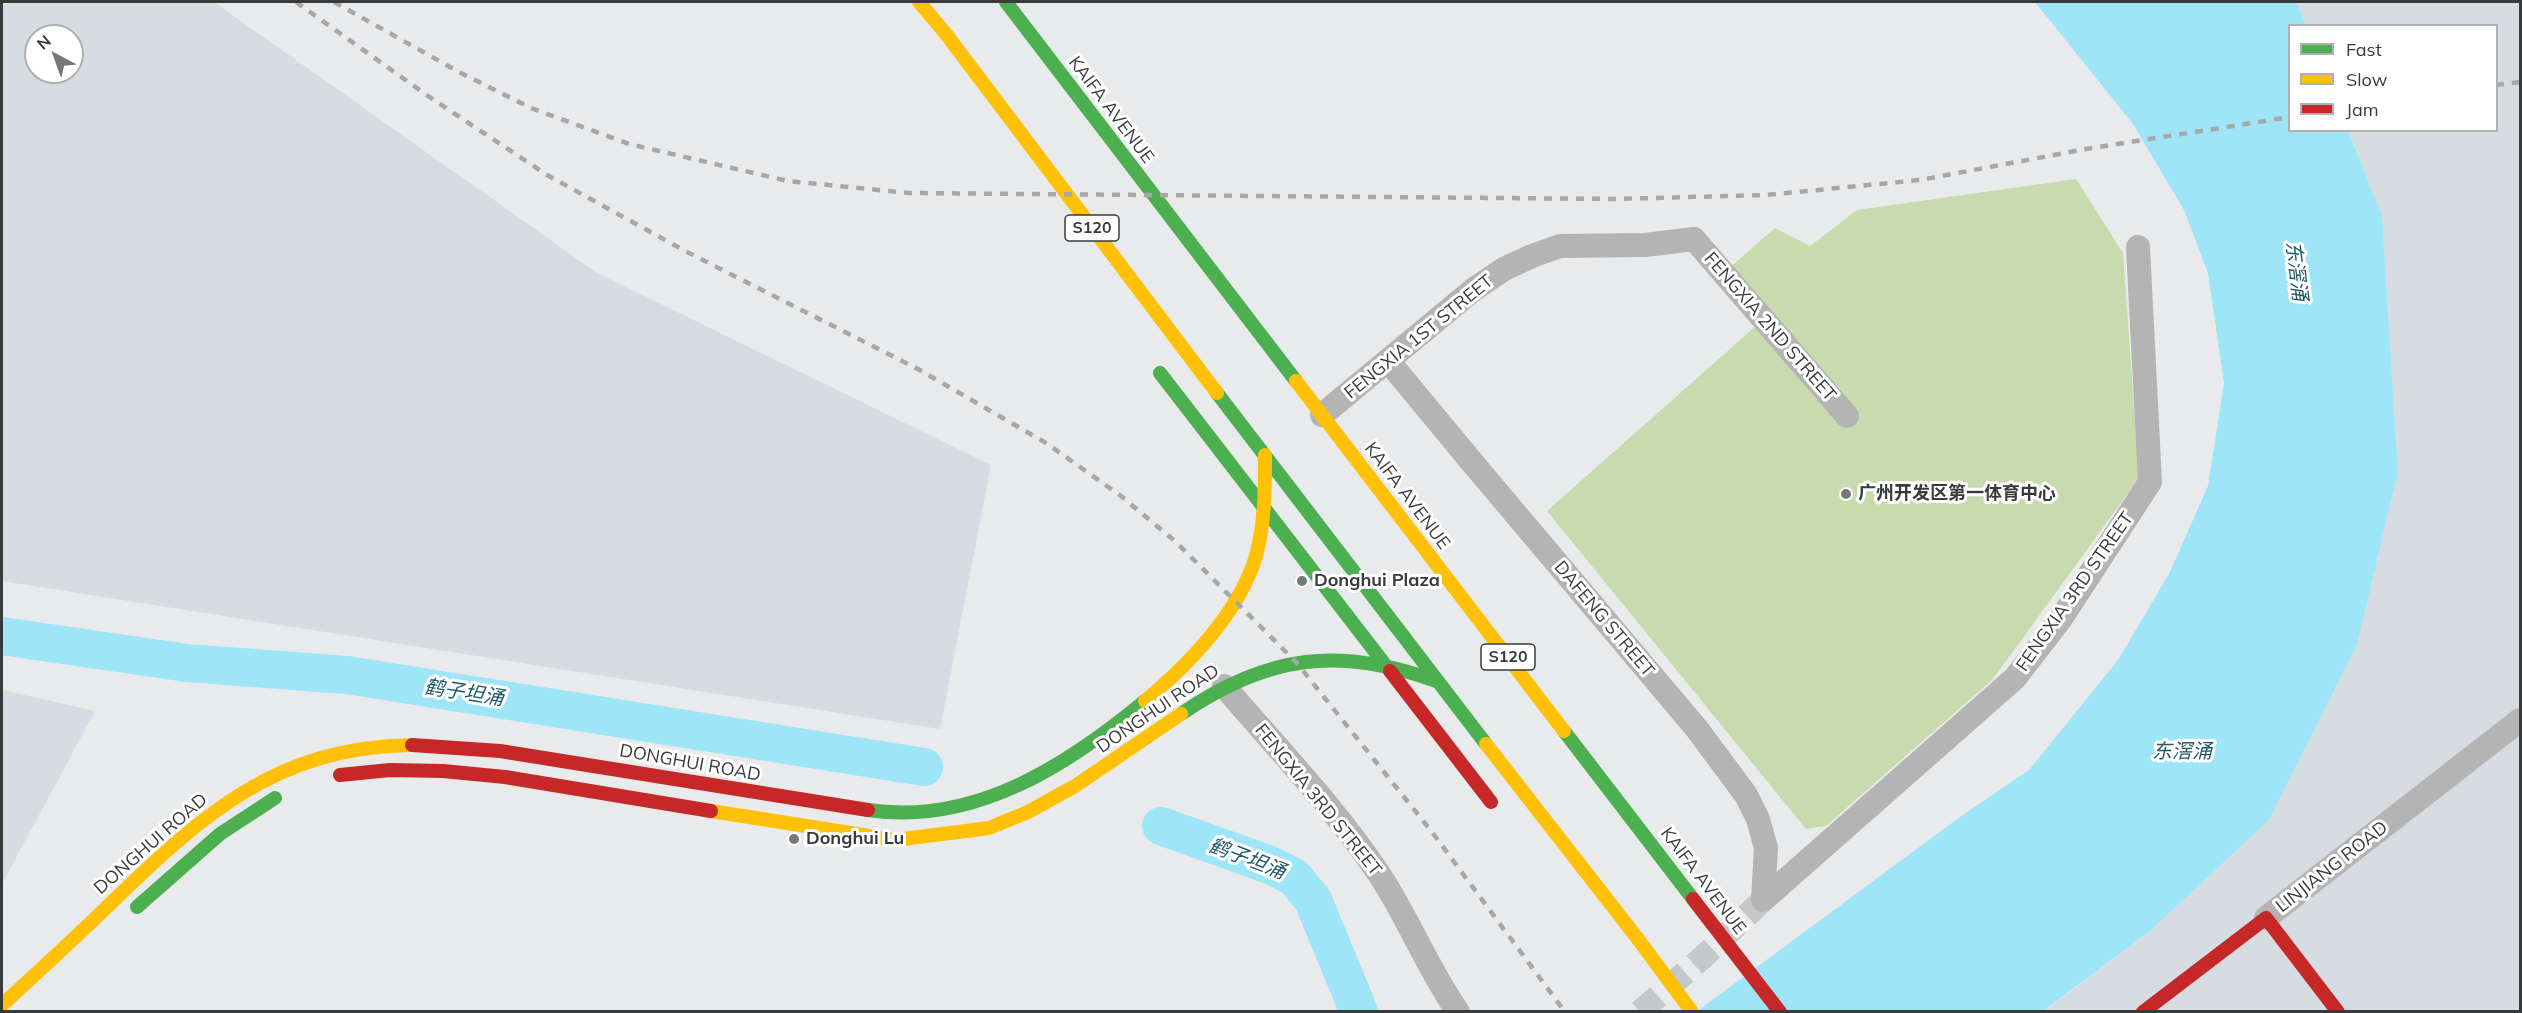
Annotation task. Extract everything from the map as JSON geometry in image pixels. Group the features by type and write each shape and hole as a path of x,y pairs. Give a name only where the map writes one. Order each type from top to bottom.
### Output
{"street":[{"name":"S120","path":"919,2 946,34 1436,681 1692,1011"},
{"name":"KAIFA AVENUE","path":"1006,2 1780,1011"},
{"name":"FENGXIA 1ST STREET","path":"1322,415 1389,362 1473,290 1504,269 1560,246 1645,245 1694,239"},
{"name":"FENGXIA 2ND STREET","path":"1694,239 1847,416"},
{"name":"FENGXIA 3RD STREET","path":"1763,900 2015,678 2060,620 2150,482 2138,247"},
{"name":"DAFENG STREET","path":"1389,362 1697,729 1735,779 1758,819 1766,848 1763,900"},
{"path":"1160,373 1264,511 1491,802"},
{"name":"DONGHUI ROAD","path":"2,1005 157,858 211,812 267,778 310,763 356,751 392,746 439,746 500,751 890,813 928,812 1017,787 1043,774 1143,703 1206,639 1236,599 1247,579 1256,554 1264,511 1265,455"},
{"name":"DONGHUI ROAD","path":"331,777 372,771 443,771 505,777 895,840 989,828 1028,812 1075,786 1224,686 1256,671 1296,662 1344,661 1408,669 1436,681"},
{"name":"FENGXIA 3RD STREET","path":"1224,686 1358,845 1391,895 1428,963 1458,1011"},
{"name":"LINJIANG ROAD","path":"2143,1011 2520,720"},
{"name":"DONGHUI ROAD","path":"131,914 205,847 255,809 290,790"},
{"path":"2266,918 2338,1011"}],"shaded area":[{"path":"2,2 214,2 597,273 991,465 940,729 2,581"},
{"path":"2296,2 2520,2 2520,1011 2043,1012 2150,931 2269,820 2357,645 2398,472 2382,215 2348,132 2498,132 2498,24 2306,24"},
{"path":"2,690 95,711 2,884"}],"green space":[{"name":"广州开发区第一体育中心","path":"2076,179 2123,253 2139,478 1993,679 1826,826 1806,829 1547,511 1757,325 1718,278 1775,228 1810,246 1857,210"}],"water":[{"name":"东滘涌","path":"2035,2 2296,2 2306,24 2288,24 2288,132 2348,132 2382,215 2398,472 2357,645 2269,820 2150,931 2043,1011 1696,1012 1960,817 2029,770 2118,660 2169,574 2208,486 2224,383 2208,273 2184,210 2133,124"}],"waterway":[{"name":"鹤子坦涌","path":"2,636 187,663 347,675 924,767"},
{"name":"鹤子坦涌","path":"1161,826 1270,865 1294,877 1313,900 1359,1012"}],"tunnel":[{"path":"1640,1012 1701,959 1763,900"}],"railway":[{"path":"296,2 428,96 547,175 687,252 918,369 1046,443 1121,496 1176,542 1296,662 1432,832 1565,1012"},
{"path":"334,2 459,72 531,108 629,144 788,181 909,193 1616,199 1766,195 1920,180 2086,149 2288,117"},
{"path":"2498,85 2520,82"}],"traffic: fast":[{"path":"1006,2 1296,381"},
{"path":"1160,373 1390,671"},
{"path":"1217,393 1486,744"},
{"path":"1181,714 1243,679 1274,668 1304,662 1367,663 1436,681"},
{"path":"868,810 907,813 945,809 1017,786 1084,747 1145,701"},
{"path":"1564,731 1693,899"},
{"path":"137,907 220,834 275,798"}],"traffic: slow":[{"path":"919,2 946,34 1217,393"},
{"path":"1296,381 1564,731"},
{"path":"1145,701 1195,654 1238,598 1256,556 1261,531 1265,493 1265,455"},
{"path":"711,811 895,840 989,828 1028,812 1075,786 1181,714"},
{"path":"1486,744 1638,939"},
{"path":"2,1005 176,843 244,792 280,773 320,758 363,749 412,745"},
{"path":"1638,939 1692,1012"}],"traffic: jam":[{"path":"1390,671 1491,802"},
{"path":"412,745 500,751 868,810"},
{"path":"340,775 390,770 443,771 505,777 711,811"},
{"path":"1693,899 1780,1012"},
{"path":"2143,1012 2266,918 2338,1012"}],"place":[{"name":"广州开发区第一体育中心","path":"1846,494"},
{"name":"Donghui Plaza","path":"1302,581"},
{"name":"Donghui Lu","path":"794,839"}]}
